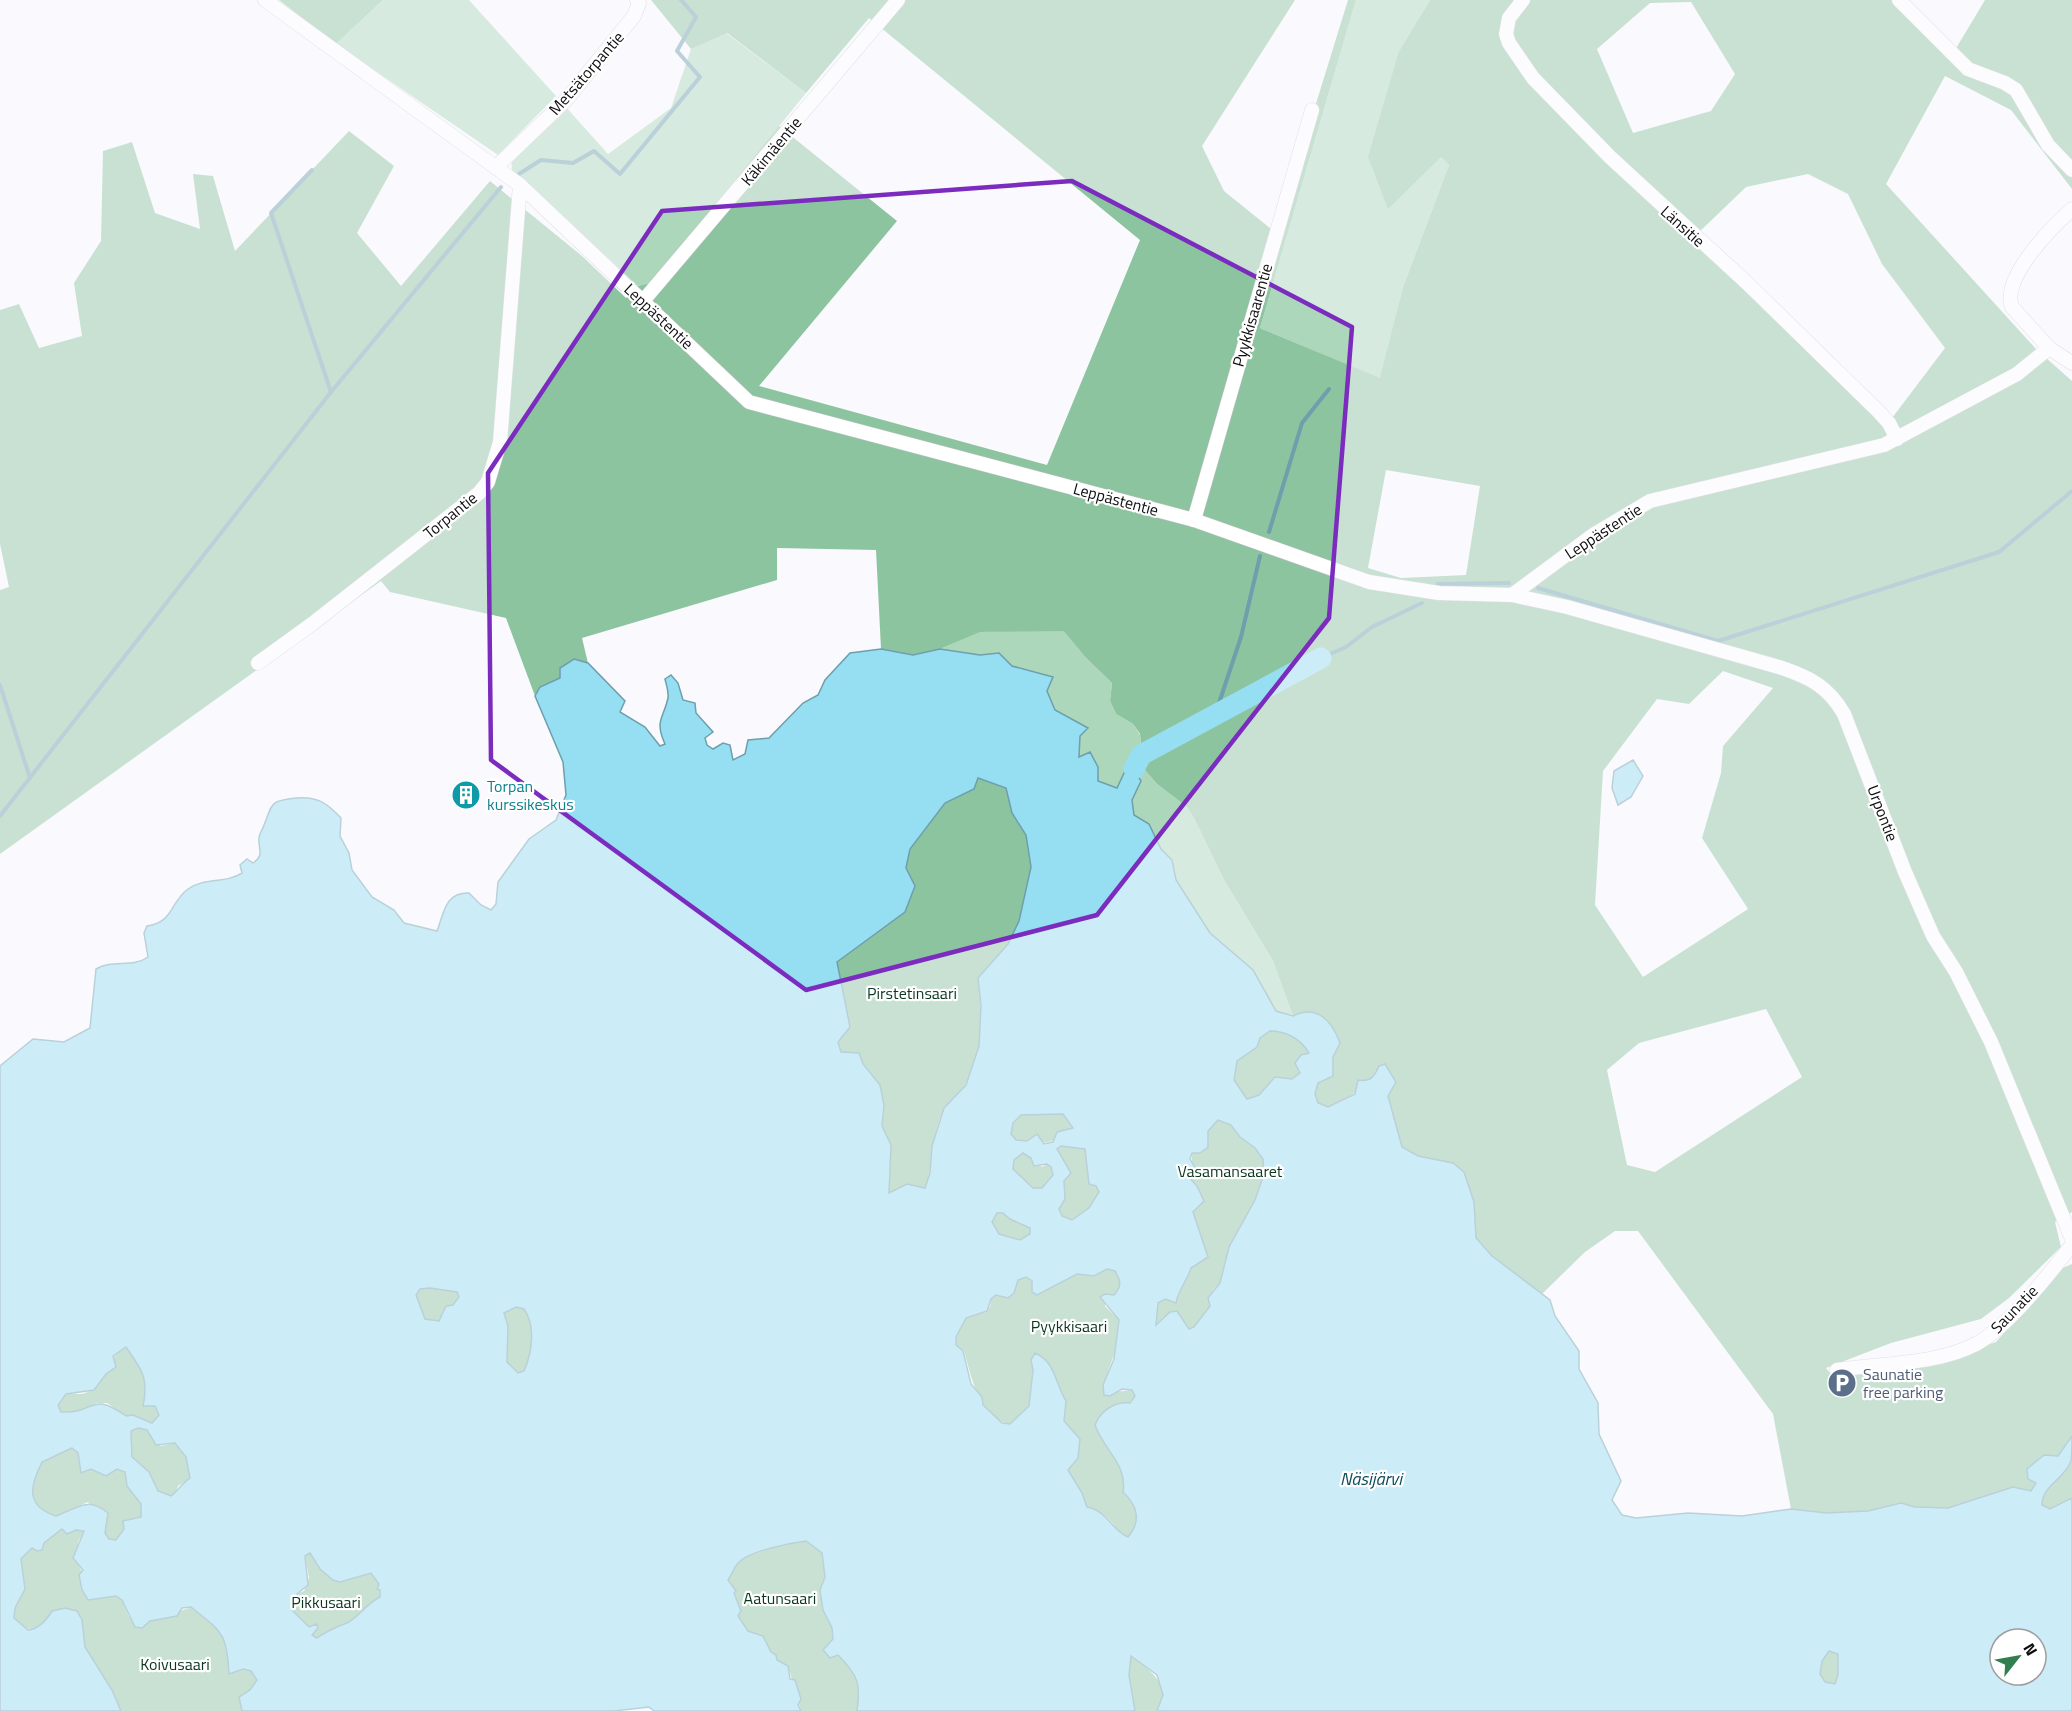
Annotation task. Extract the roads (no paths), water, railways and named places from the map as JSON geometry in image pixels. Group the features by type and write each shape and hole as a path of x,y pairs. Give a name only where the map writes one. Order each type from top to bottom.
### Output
{"street":[{"name":"Leppästentie","path":"265,0 497,166 520,185 749,402 1194,520 1369,582 1439,593 1512,595 1593,535 1650,501 1866,451 1897,439 2017,374 2049,348"},
{"name":"Metsätorpantie","path":"497,166 566,100 634,16 639,3 637,0"},
{"name":"Käkimäentie","path":"643,301 898,0"},
{"name":"Länsitie","path":"1523,0 1509,18 1506,34 1509,43 1533,78 1610,157 1747,283 1878,411 1897,439"},
{"path":"1899,0 1968,69 2016,90 2048,145 2072,170"},
{"name":"Pyykkisaarentie","path":"1194,520 1312,110"},
{"name":"Torpantie","path":"258,663 470,500 488,482 500,442 520,185"},
{"path":"2072,209 2043,236 2011,288 2009,298 2012,307 2049,348 2072,363"},
{"name":"Urpontie","path":"1512,595 1567,607 1779,667 1808,677 1835,698 1860,753 1924,915 1991,1042 2072,1239"},
{"name":"Saunatie","path":"1837,1370 1936,1356 1977,1343 2003,1322 2072,1245"}],"water":[{"name":"Näsijärvi","path":"881,649 913,655 940,649 980,655 999,653 1012,666 1053,677 1047,691 1055,710 1088,728 1080,736 1079,757 1090,752 1098,767 1098,781 1117,788 1125,771 1134,769 1141,781 1132,800 1134,815 1149,824 1161,849 1172,860 1176,880 1210,933 1253,970 1276,1011 1293,1016 1309,1012 1316,1013 1333,1028 1340,1043 1333,1057 1333,1076 1318,1083 1315,1094 1318,1103 1328,1107 1355,1094 1358,1080 1369,1079 1374,1076 1379,1066 1385,1064 1396,1082 1388,1096 1402,1147 1418,1156 1453,1163 1464,1172 1474,1202 1476,1238 1492,1256 1550,1300 1555,1316 1579,1351 1579,1369 1598,1403 1599,1434 1621,1481 1612,1500 1622,1515 1636,1518 1688,1513 1742,1516 1791,1509 1826,1513 1868,1511 1901,1503 1915,1507 1948,1508 2013,1487 2031,1491 2036,1483 2028,1479 2027,1469 2044,1455 2058,1456 2072,1436 2071,1461 2064,1473 2046,1492 2042,1505 2050,1509 2072,1498 2072,1711 1157,1711 1163,1695 1157,1675 1131,1656 1129,1675 1135,1711 857,1711 859,1694 854,1674 838,1655 830,1658 823,1650 833,1639 832,1628 823,1610 820,1590 825,1577 822,1553 806,1541 760,1551 743,1559 728,1580 736,1591 734,1593 741,1611 738,1616 748,1631 763,1636 777,1660 788,1666 790,1679 795,1680 801,1699 798,1705 801,1711 654,1711 649,1707 614,1711 242,1711 239,1697 250,1690 257,1680 251,1671 243,1669 229,1674 227,1650 216,1628 191,1607 182,1608 177,1616 150,1621 142,1628 135,1627 122,1600 116,1596 88,1600 82,1590 79,1575 83,1570 73,1558 84,1531 76,1530 67,1534 62,1529 44,1543 42,1550 37,1551 32,1548 21,1559 25,1589 15,1608 14,1618 28,1630 42,1624 52,1611 65,1608 77,1611 82,1620 85,1647 112,1690 121,1711 0,1711 0,1066 33,1039 64,1042 90,1028 96,969 109,964 136,962 148,957 144,933 147,926 156,924 167,916 182,894 195,885 242,873 240,865 247,859 253,863 257,860 260,854 260,835 273,804 281,800 316,799 331,808 341,818 340,836 349,853 352,870 372,897 394,910 404,923 437,931 450,900 461,894 469,893 481,905 491,910 496,904 498,882 529,839 556,820 566,795 563,762 535,696 540,687 560,678 560,668 574,659 588,663 625,701 620,712 645,727 660,746 665,744 660,724 668,698 665,679 671,675 678,683 683,700 695,703 696,713 713,732 705,738 707,745 713,749 723,743 730,745 733,760 745,754 748,740 769,738 803,703 818,695 825,680 850,653","holes":["978,778 1006,788 1012,813 1026,835 1031,867 1019,921 1008,944 978,978 981,1005 979,1046 966,1085 944,1108 932,1146 930,1173 925,1188 907,1184 889,1193 891,1145 882,1126 884,1105 880,1085 863,1064 859,1053 841,1052 838,1042 850,1027 837,962 905,912 915,886 906,868 910,849 945,803 974,789","1270,1031 1282,1032 1302,1044 1309,1053 1301,1055 1295,1063 1300,1073 1292,1079 1275,1077 1259,1095 1247,1099 1234,1080 1237,1061 1257,1047 1260,1038","1063,1114 1073,1128 1057,1132 1053,1142 1044,1144 1037,1134 1027,1141 1016,1140 1011,1134 1013,1123 1021,1115","1218,1120 1231,1125 1263,1159 1264,1174 1255,1200 1229,1247 1220,1283 1208,1298 1210,1306 1194,1327 1189,1329 1177,1311 1170,1312 1156,1325 1158,1303 1165,1299 1176,1303 1191,1268 1208,1257 1193,1212 1204,1201 1197,1186 1187,1175 1198,1173 1190,1159 1192,1153 1200,1153 1208,1147 1208,1131","1061,1146 1085,1149 1089,1184 1096,1186 1099,1192 1089,1208 1072,1220 1062,1216 1059,1209 1065,1199 1064,1181 1071,1173 1057,1149","1023,1153 1031,1158 1034,1166 1047,1164 1051,1167 1053,1175 1042,1188 1033,1188 1013,1169 1014,1160","997,1213 1003,1213 1010,1219 1030,1228 1030,1234 1020,1240 999,1234 992,1222","1107,1269 1115,1271 1120,1283 1114,1295 1105,1294 1100,1297 1119,1320 1114,1359 1103,1385 1104,1395 1110,1396 1122,1389 1132,1390 1135,1396 1130,1403 1109,1408 1100,1415 1095,1425 1118,1465 1124,1482 1123,1492 1132,1502 1136,1513 1135,1525 1128,1537 1117,1530 1100,1512 1087,1507 1082,1493 1068,1470 1078,1458 1080,1439 1064,1421 1066,1401 1047,1362 1035,1353 1031,1360 1033,1370 1029,1406 1010,1424 1002,1423 983,1405 982,1397 971,1384 963,1351 956,1345 956,1337 966,1318 987,1311 991,1299 996,1295 1008,1298 1014,1293 1018,1280 1026,1277 1032,1281 1032,1292 1037,1295 1077,1274 1094,1276","430,1288 457,1292 459,1297 453,1305 446,1306 439,1321 425,1319 416,1295 420,1289","516,1307 524,1309 530,1323 532,1340 524,1371 518,1373 507,1362 508,1326 504,1313","126,1347 143,1375 145,1388 143,1406 155,1406 159,1415 152,1423 133,1415 126,1416 114,1408 99,1404 73,1412 61,1412 58,1405 66,1394 94,1390 106,1374 116,1367 113,1356","138,1428 147,1430 156,1445 175,1443 186,1457 190,1478 171,1496 158,1491 149,1472 132,1457 131,1431","72,1448 78,1453 81,1473 91,1469 106,1476 117,1469 125,1472 127,1486 141,1504 141,1517 123,1521 124,1529 116,1540 109,1539 105,1533 108,1513 94,1505 82,1505 56,1516 46,1512 39,1507 33,1494 35,1479 42,1462","310,1553 320,1569 333,1580 340,1582 371,1573 379,1584 377,1589 380,1590 380,1597 355,1618 317,1638 312,1635 318,1628 317,1624 309,1627 292,1610 297,1594 308,1585 305,1556","1829,1651 1838,1654 1838,1675 1835,1684 1825,1682 1820,1674 1822,1661"]},
{"path":"1633,760 1643,776 1631,797 1618,805 1612,788 1614,771"}],"waterway":[{"path":"519,174 541,160 573,163 594,151 620,174 700,77 677,51 696,17 681,0"},
{"path":"312,170 271,213 331,392"},
{"path":"0,816 331,392 501,187"},
{"path":"1269,532 1302,423 1329,389"},
{"path":"1538,588 1718,641 1999,552 2072,491"},
{"path":"1216,712 1241,637 1260,556"},
{"path":"1438,584 1509,583"},
{"path":"1321,658 1346,647 1372,627 1422,603"},
{"path":"1134,769 1141,755 1321,658"},
{"path":"0,685 30,778"}],"place":[{"name":"Torpan kurssikeskus","path":"466,795"},
{"name":"Saunatie free parking","path":"1842,1383"}],"park label":[{"name":"Pirstetinsaari","path":"912,993"},
{"name":"Vasamansaaret","path":"1230,1171"},
{"name":"Pyykkisaari","path":"1069,1326"},
{"name":"Aatunsaari","path":"780,1598"},
{"name":"Pikkusaari","path":"326,1602"},
{"name":"Koivusaari","path":"175,1664"}]}
